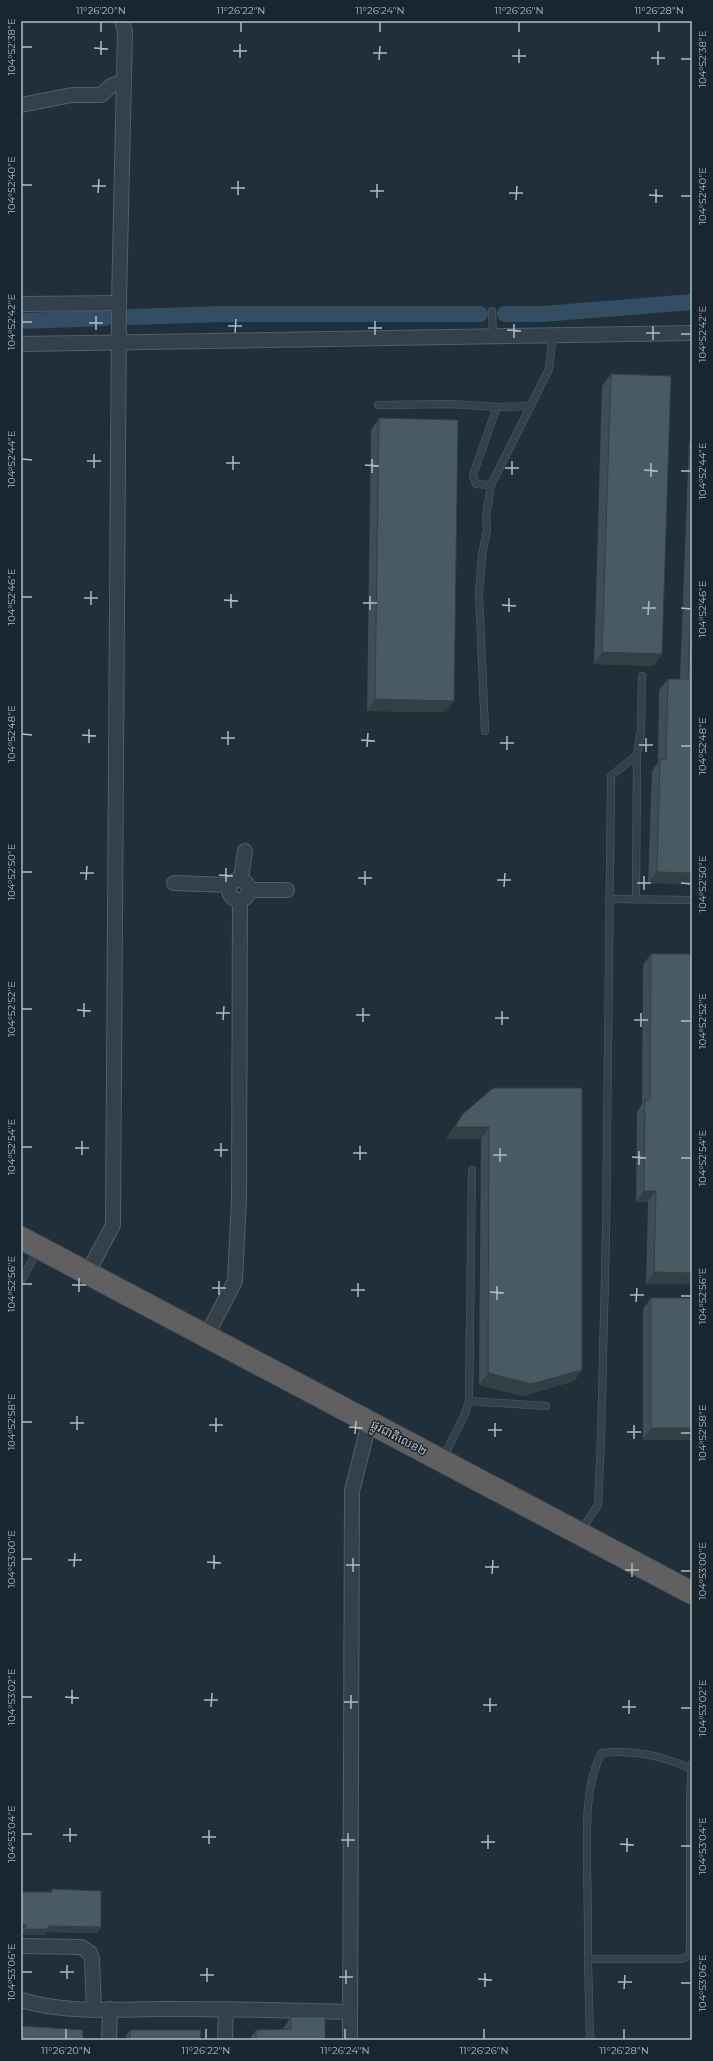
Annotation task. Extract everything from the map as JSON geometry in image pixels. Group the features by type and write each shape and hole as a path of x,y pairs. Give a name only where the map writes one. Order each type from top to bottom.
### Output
{"highway":[{"name":"ផ្លូវជាតិលេខ២","path":"30,1243 692,1593"}],"street":[{"path":"87,1274 113,1225 119,303 125,31 122,21"},
{"path":"21,105 72,95 101,95 111,86 124,81"},
{"path":"21,304 119,303"},
{"path":"21,344 553,334 692,333"},
{"path":"206,1337 235,1281 239,1199 240,889 246,851"},
{"path":"174,883 240,889 287,890"},
{"path":"350,2040 352,1491 369,1423"},
{"path":"21,1946 81,1947 90,1953 92,1959 94,2010"},
{"path":"21,2000 35,2004 94,2010 226,2009 350,2012"},
{"path":"110,2009 110,2040"},
{"path":"225,2040 226,2009"}],"lane":[{"path":"492,311 493,336"},
{"path":"485,731 479,593 482,555 487,530 486,517 491,485 549,369 553,334"},
{"path":"378,405 451,404 497,407 531,406"},
{"path":"491,485 476,484 473,475 497,407"},
{"path":"636,900 637,755 641,731 642,676"},
{"path":"579,1533 598,1505 601,1438 606,1234 611,776 637,755"},
{"path":"609,899 692,900"},
{"path":"442,1461 465,1414 469,1401 472,1170"},
{"path":"21,1281 30,1243"},
{"path":"469,1401 546,1406"},
{"path":"590,2040 587,1829 590,1791 596,1763 602,1752 643,1752 667,1758 692,1768"},
{"path":"588,1959 672,1960 687,1957 691,1953 692,1764"}],"building":[{"path":"611,374 671,376 662,654 602,652"},
{"path":"379,418 458,420 454,701 375,699"},
{"path":"692,572 692,873 657,872 660,759 666,760 668,679 688,679"},
{"path":"651,954 692,954 692,1273 654,1272 656,1191 644,1191 645,1100 650,1100"},
{"path":"493,1088 582,1088 582,1370 531,1384 488,1373 489,1127 455,1127 463,1114"},
{"path":"651,1298 692,1298 692,1428 651,1428"},
{"path":"52,1889 101,1891 101,1927 48,1926 48,1929 26,1929 26,1925 21,1925 21,1892 52,1892"},
{"path":"291,2017 325,2017 325,2040 256,2040 256,2030 291,2029"},
{"path":"21,2026 83,2030 83,2040 21,2040"},
{"path":"130,2030 201,2030 200,2040 130,2040"}],"waterway":[{"path":"505,314 543,314 692,302"},
{"path":"131,317 220,314 480,314"},
{"path":"21,321 106,318"}]}
